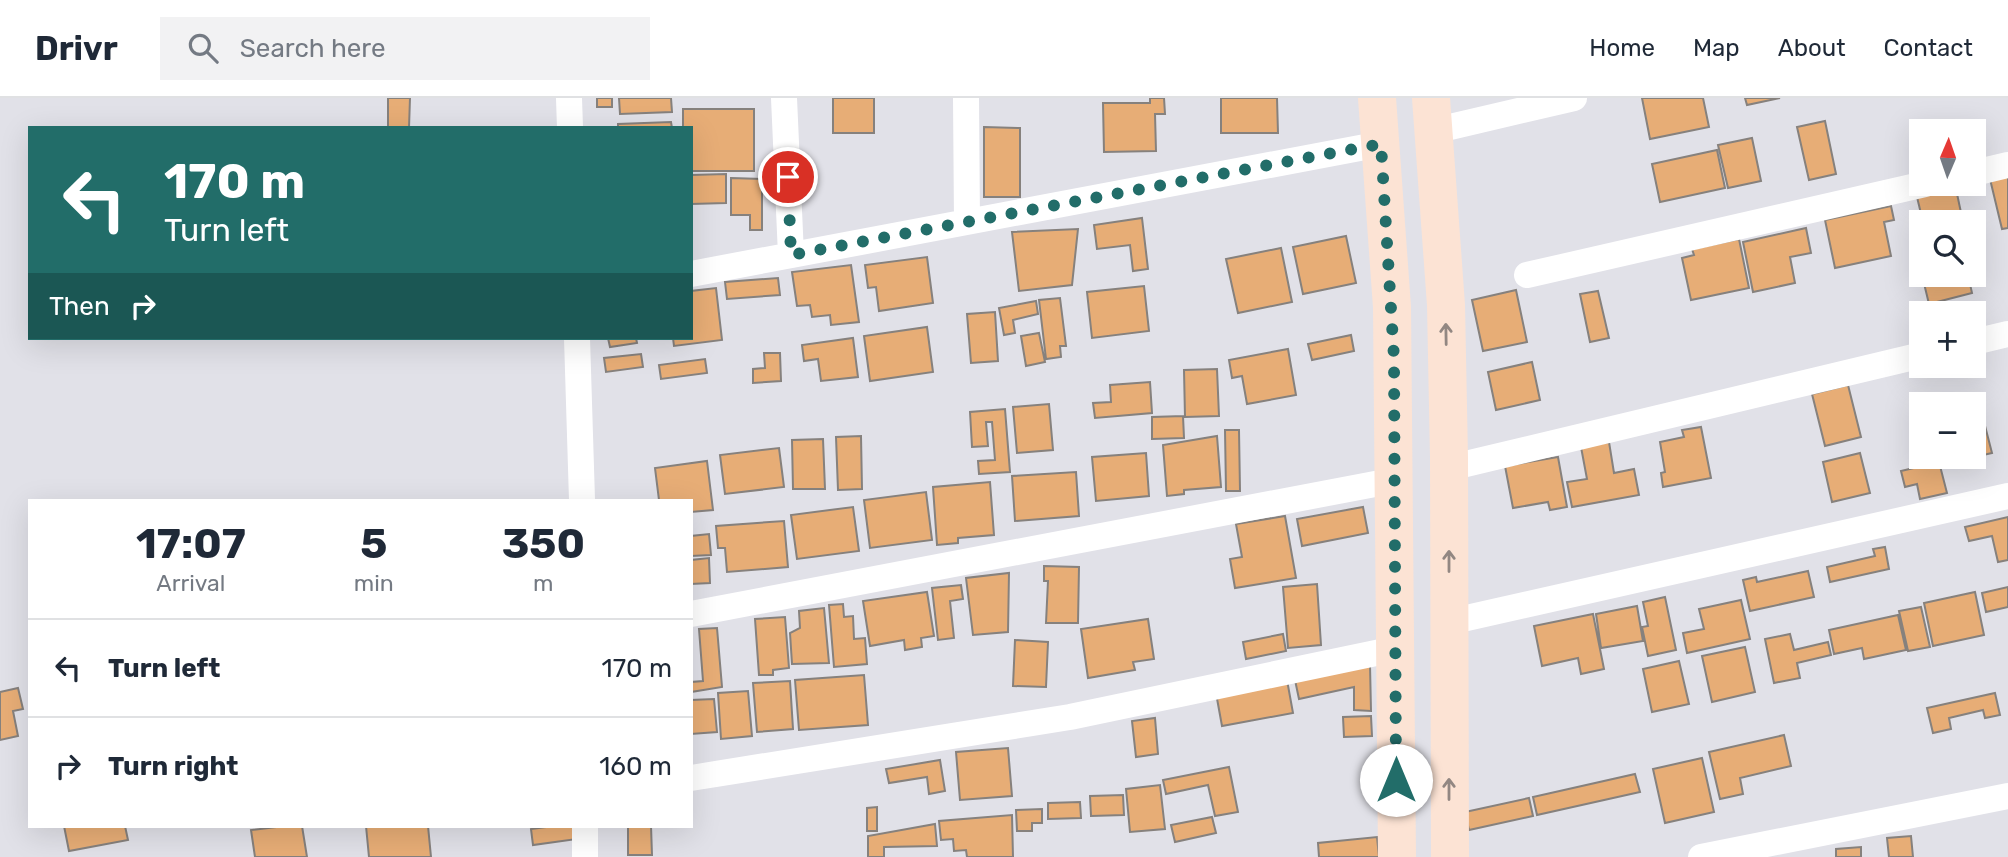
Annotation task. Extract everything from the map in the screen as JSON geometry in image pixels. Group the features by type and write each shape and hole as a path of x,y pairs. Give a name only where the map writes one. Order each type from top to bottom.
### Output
{"main road":[{"path":"1377,98 1392,307 1396,480 1396,857"},
{"path":"1432,115 1446,304 1450,857"}],"street":[{"path":"569,98 570,126"},
{"path":"784,98 791,255"},
{"path":"966,98 967,222"},
{"path":"1432,115 1574,98"},
{"path":"693,274 1381,144"},
{"path":"1986,170 2008,165"},
{"path":"1527,275 1909,188"},
{"path":"1986,339 2008,334"},
{"path":"577,340 582,499"},
{"path":"1449,468 1909,358"},
{"path":"693,614 1396,480"},
{"path":"1448,622 2008,496"},
{"path":"693,778 1070,717 1395,649"},
{"path":"1701,857 2008,796"},
{"path":"584,828 585,857"}],"building":[{"path":"388,98 410,98 409,126 388,126"},
{"path":"597,98 612,98 612,107 597,107"},
{"path":"619,98 671,98 672,112 620,114"},
{"path":"833,98 874,98 874,133 833,133"},
{"path":"1150,98 1164,98 1165,114 1155,114 1156,151 1104,152 1103,103 1150,103"},
{"path":"1221,98 1277,98 1278,133 1221,133"},
{"path":"1642,98 1703,98 1709,127 1650,139"},
{"path":"1745,98 1780,98 1747,105"},
{"path":"683,109 754,109 754,171 693,171 693,126 683,126"},
{"path":"1825,121 1836,174 1809,180 1797,127"},
{"path":"671,122 672,126 618,126"},
{"path":"984,127 1020,128 1020,197 984,197"},
{"path":"1752,138 1761,181 1728,188 1718,145"},
{"path":"1717,150 1725,188 1660,202 1652,164"},
{"path":"726,174 726,203 693,204 693,175"},
{"path":"2008,175 2008,228 2002,229 1990,179"},
{"path":"731,178 762,179 762,230 750,230 750,215 731,215"},
{"path":"1957,196 1960,210 1920,210 1917,197"},
{"path":"1891,206 1894,220 1884,222 1891,256 1835,268 1825,220"},
{"path":"1142,218 1148,269 1133,271 1130,245 1097,249 1094,225"},
{"path":"1806,228 1811,253 1790,257 1795,283 1753,292 1743,242"},
{"path":"1078,229 1072,285 1019,291 1012,232"},
{"path":"1346,236 1356,283 1303,294 1293,247"},
{"path":"1739,239 1749,288 1691,300 1682,258 1694,255 1692,249"},
{"path":"1281,248 1292,302 1238,313 1226,259"},
{"path":"927,257 933,303 879,311 876,287 868,288 865,265"},
{"path":"851,265 859,322 831,325 830,315 812,317 810,305 797,306 792,272"},
{"path":"778,278 780,295 727,299 725,282"},
{"path":"1144,286 1149,331 1092,338 1087,292"},
{"path":"1925,287 1971,287 1972,293 1941,301 1928,301"},
{"path":"716,288 722,340 674,346 673,340 693,340 693,291"},
{"path":"1516,290 1527,342 1483,351 1472,300"},
{"path":"1598,291 1609,338 1590,342 1580,294"},
{"path":"1060,298 1066,346 1060,346 1061,357 1046,359 1039,300"},
{"path":"1036,301 1038,314 1013,320 1015,333 1004,335 999,308"},
{"path":"995,312 998,361 971,363 967,314"},
{"path":"927,327 933,372 870,381 864,336"},
{"path":"1039,333 1045,362 1026,366 1021,336"},
{"path":"1351,335 1354,351 1312,360 1308,344"},
{"path":"853,338 858,377 821,381 818,359 804,361 802,345"},
{"path":"608,340 636,340 637,343 610,347"},
{"path":"1288,349 1296,395 1247,404 1242,376 1232,378 1229,360"},
{"path":"764,353 780,353 781,381 753,383 753,369 765,368"},
{"path":"641,354 643,367 606,372 604,358"},
{"path":"705,359 707,373 661,379 659,365"},
{"path":"1532,362 1540,400 1496,410 1488,372"},
{"path":"1217,369 1219,416 1185,417 1184,370"},
{"path":"1150,382 1152,413 1095,418 1093,403 1111,402 1110,385"},
{"path":"1848,385 1861,437 1825,446 1812,394"},
{"path":"1049,404 1053,450 1017,453 1013,407"},
{"path":"1005,409 1010,472 979,474 978,461 995,460 992,422 986,422 988,446 972,447 970,412"},
{"path":"1183,416 1184,438 1152,439 1152,417"},
{"path":"1701,427 1711,478 1663,487 1661,473 1665,472 1660,442 1684,437 1682,430"},
{"path":"1225,430 1239,430 1240,491 1226,491"},
{"path":"1986,430 1992,453 1986,454"},
{"path":"861,436 862,489 838,490 836,437"},
{"path":"1217,436 1221,487 1184,490 1184,494 1167,496 1163,445"},
{"path":"823,439 825,489 793,489 792,440"},
{"path":"1609,442 1614,473 1634,469 1639,495 1572,507 1567,482 1587,479 1581,447"},
{"path":"779,448 784,487 725,494 720,455"},
{"path":"1146,453 1149,496 1096,501 1092,457"},
{"path":"1860,453 1870,493 1832,502 1823,462"},
{"path":"1558,457 1567,507 1550,510 1548,502 1513,508 1505,466"},
{"path":"707,461 713,510 693,512 693,499 659,499 655,468"},
{"path":"1941,469 1947,493 1920,499 1917,484 1905,487 1901,471"},
{"path":"1076,472 1079,516 1015,521 1012,476"},
{"path":"990,482 994,535 958,538 958,543 937,545 933,487"},
{"path":"926,492 932,540 870,548 864,500"},
{"path":"853,507 859,551 797,559 791,515"},
{"path":"1363,507 1368,533 1302,546 1297,519"},
{"path":"1285,516 1296,578 1235,588 1230,559 1242,557 1236,524"},
{"path":"2008,517 2008,560 1998,562 1992,536 1969,541 1965,527"},
{"path":"784,521 788,567 727,572 725,548 718,548 716,526"},
{"path":"709,534 711,555 693,556 693,536"},
{"path":"1885,547 1889,569 1830,582 1827,567 1875,556 1873,549"},
{"path":"709,558 710,583 693,584 693,560"},
{"path":"1044,566 1079,567 1078,623 1046,623 1048,581 1044,581"},
{"path":"1808,571 1814,597 1750,611 1743,580 1756,577 1757,582"},
{"path":"1009,573 1008,632 973,635 966,578"},
{"path":"1317,584 1321,645 1288,648 1283,587"},
{"path":"961,585 963,599 950,601 954,638 938,640 932,588"},
{"path":"2008,587 2008,607 1986,612 1982,593"},
{"path":"927,592 934,636 921,638 922,647 905,650 904,640 870,646 863,601"},
{"path":"1975,592 1984,635 1933,646 1924,603"},
{"path":"1665,597 1676,650 1648,656 1642,627 1648,626 1643,602"},
{"path":"1741,600 1750,639 1687,653 1683,633 1704,629 1699,609"},
{"path":"843,604 844,617 853,616 854,639 865,638 867,664 834,667 829,605"},
{"path":"1637,606 1643,641 1601,648 1596,614"},
{"path":"1921,607 1930,647 1908,651 1899,611"},
{"path":"824,608 829,663 792,664 790,633 800,628 799,611"},
{"path":"1593,614 1604,669 1581,674 1578,658 1542,666 1534,626"},
{"path":"1898,615 1906,650 1864,659 1862,648 1834,654 1829,630"},
{"path":"785,617 789,668 773,670 773,675 759,675 755,619"},
{"path":"1148,619 1154,659 1133,662 1135,670 1088,678 1081,629"},
{"path":"717,628 722,687 693,692 693,682 703,681 699,629"},
{"path":"1283,634 1286,651 1246,659 1243,642"},
{"path":"1790,634 1794,650 1828,642 1831,655 1797,663 1800,678 1774,683 1765,639"},
{"path":"1015,640 1048,642 1046,687 1013,686"},
{"path":"1745,647 1755,692 1712,702 1702,656"},
{"path":"1679,661 1689,704 1652,712 1643,669"},
{"path":"1370,665 1371,711 1354,710 1354,687 1299,699 1295,680"},
{"path":"864,675 868,725 799,730 795,680"},
{"path":"1287,680 1293,713 1222,726 1216,693"},
{"path":"790,681 793,729 757,732 753,683"},
{"path":"18,688 23,709 13,711 18,736 0,740 0,692"},
{"path":"748,691 752,736 721,739 718,693"},
{"path":"1995,693 2000,715 1985,718 1983,710 1949,718 1951,729 1933,733 1927,708"},
{"path":"714,699 717,732 693,734 693,700"},
{"path":"1371,716 1372,736 1344,737 1343,717"},
{"path":"1155,718 1158,754 1136,757 1132,721"},
{"path":"1784,735 1791,766 1740,778 1743,794 1720,799 1709,752"},
{"path":"1008,748 1012,796 960,800 956,752"},
{"path":"1702,758 1714,812 1665,823 1653,769"},
{"path":"940,760 945,791 929,794 927,777 889,783 886,769"},
{"path":"1229,767 1238,812 1215,816 1208,785 1166,794 1163,780"},
{"path":"1635,774 1640,792 1537,815 1533,797"},
{"path":"1160,785 1165,829 1130,832 1126,789"},
{"path":"1123,795 1124,815 1091,816 1090,796"},
{"path":"1529,798 1533,816 1469,830 1465,812"},
{"path":"1080,802 1081,818 1048,819 1048,803"},
{"path":"877,807 877,831 867,831 867,808"},
{"path":"1042,809 1042,823 1032,823 1032,831 1017,831 1016,810"},
{"path":"1012,815 1013,857 967,857 966,850 954,851 953,839 941,840 939,821"},
{"path":"1212,817 1216,833 1175,842 1171,825"},
{"path":"935,824 937,846 884,847 884,857 868,857 868,836"},
{"path":"64,828 125,828 128,840 69,851"},
{"path":"302,828 307,857 255,857 251,830"},
{"path":"366,828 428,828 431,857 369,857"},
{"path":"575,828 577,839 533,845 531,829"},
{"path":"628,828 651,828 652,855 628,855"},
{"path":"1911,836 1913,857 1889,857 1887,838"},
{"path":"1377,837 1379,857 1319,857 1318,843"},
{"path":"1861,847 1861,857 1836,857 1836,849"}],"route":[{"path":"788,177 791,255 1381,144 1394,358 1396,780"}]}
